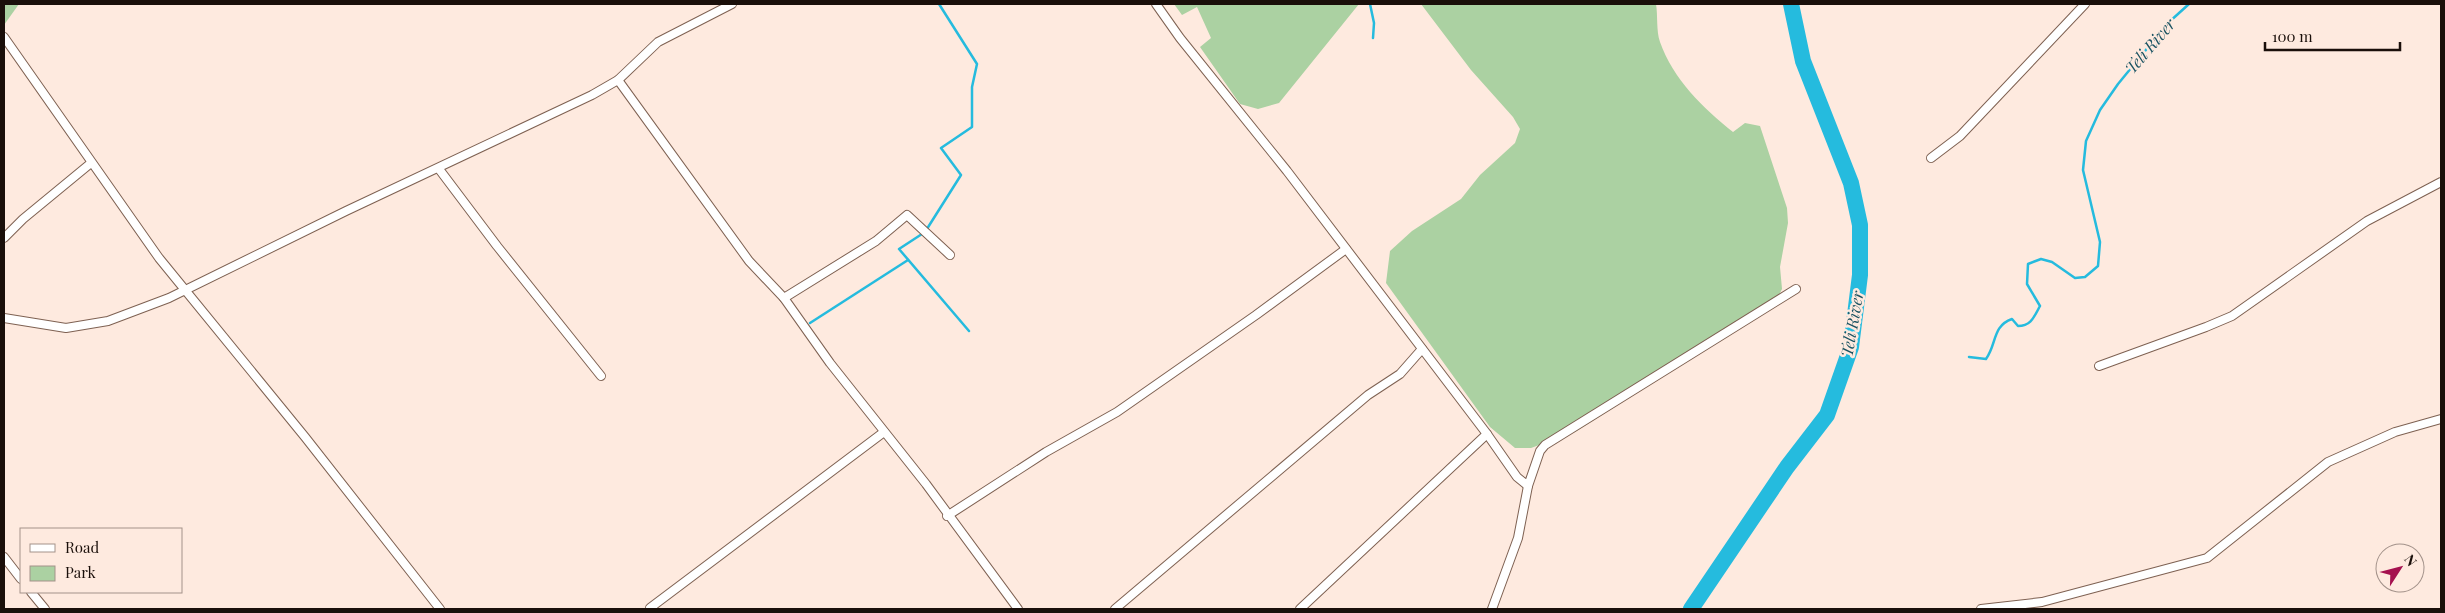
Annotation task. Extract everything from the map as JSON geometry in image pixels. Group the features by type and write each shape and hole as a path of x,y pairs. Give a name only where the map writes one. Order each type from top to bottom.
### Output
{"street":[{"path":"4,318 66,328 108,321 186,290 346,211 439,169 592,95 618,80 658,42 732,4"},
{"path":"1156,4 1487,434 1516,477 1528,486"},
{"path":"1931,158 1967,130 2085,4"},
{"path":"4,37 159,258 311,444 440,609"},
{"path":"618,80 749,261 784,298 884,432 926,484 947,516 1018,609"},
{"path":"4,238 23,219 91,163"},
{"path":"439,169 601,376"},
{"path":"2099,366 2232,316 2366,221 2441,182"},
{"path":"784,298 876,241 907,215 950,256"},
{"path":"947,516 1046,452 1116,412 1248,321 1346,249"},
{"path":"1492,609 1518,538 1528,486 1540,451 1545,445 1796,289"},
{"path":"1115,609 1368,395 1400,374 1422,349"},
{"path":"1981,609 2043,606 2207,558 2328,462 2395,432 2441,419"},
{"path":"650,608 884,432"},
{"path":"1300,609 1487,434"},
{"path":"4,557 20,578"},
{"path":"32,593 44,609"}],"green space":[{"path":"4,4 19,4 4,25"},
{"path":"1174,4 1359,4 1279,103 1258,109 1240,104 1200,47 1211,38 1197,7 1182,15"},
{"path":"1421,4 1656,4 1660,42 1673,68 1690,92 1733,132 1745,123 1760,126 1787,208 1788,223 1780,267 1782,289 1773,307 1575,432 1531,448 1515,448 1490,427 1386,283 1390,251 1412,231 1461,199 1480,175 1515,143 1520,129 1513,117 1471,70"}],"waterway":[{"path":"939,4 977,64 972,87 972,127 941,148 961,175 925,232 899,249 969,331"},
{"path":"1370,4 1374,23 1373,38"},
{"name":"Teli River","path":"1691,609 1787,467 1827,415 1851,347 1860,275 1860,225 1851,183 1803,61 1791,4"},
{"name":"Teli River","path":"1969,357 1986,359 2001,326 2012,319 2018,326 2022,326 2029,323 2034,317 2040,306 2027,284 2028,264 2041,259 2052,262 2075,278 2085,277 2098,266 2100,242 2083,170 2086,141 2100,110 2118,84 2168,23 2189,4"},
{"path":"810,323 908,260"}]}
